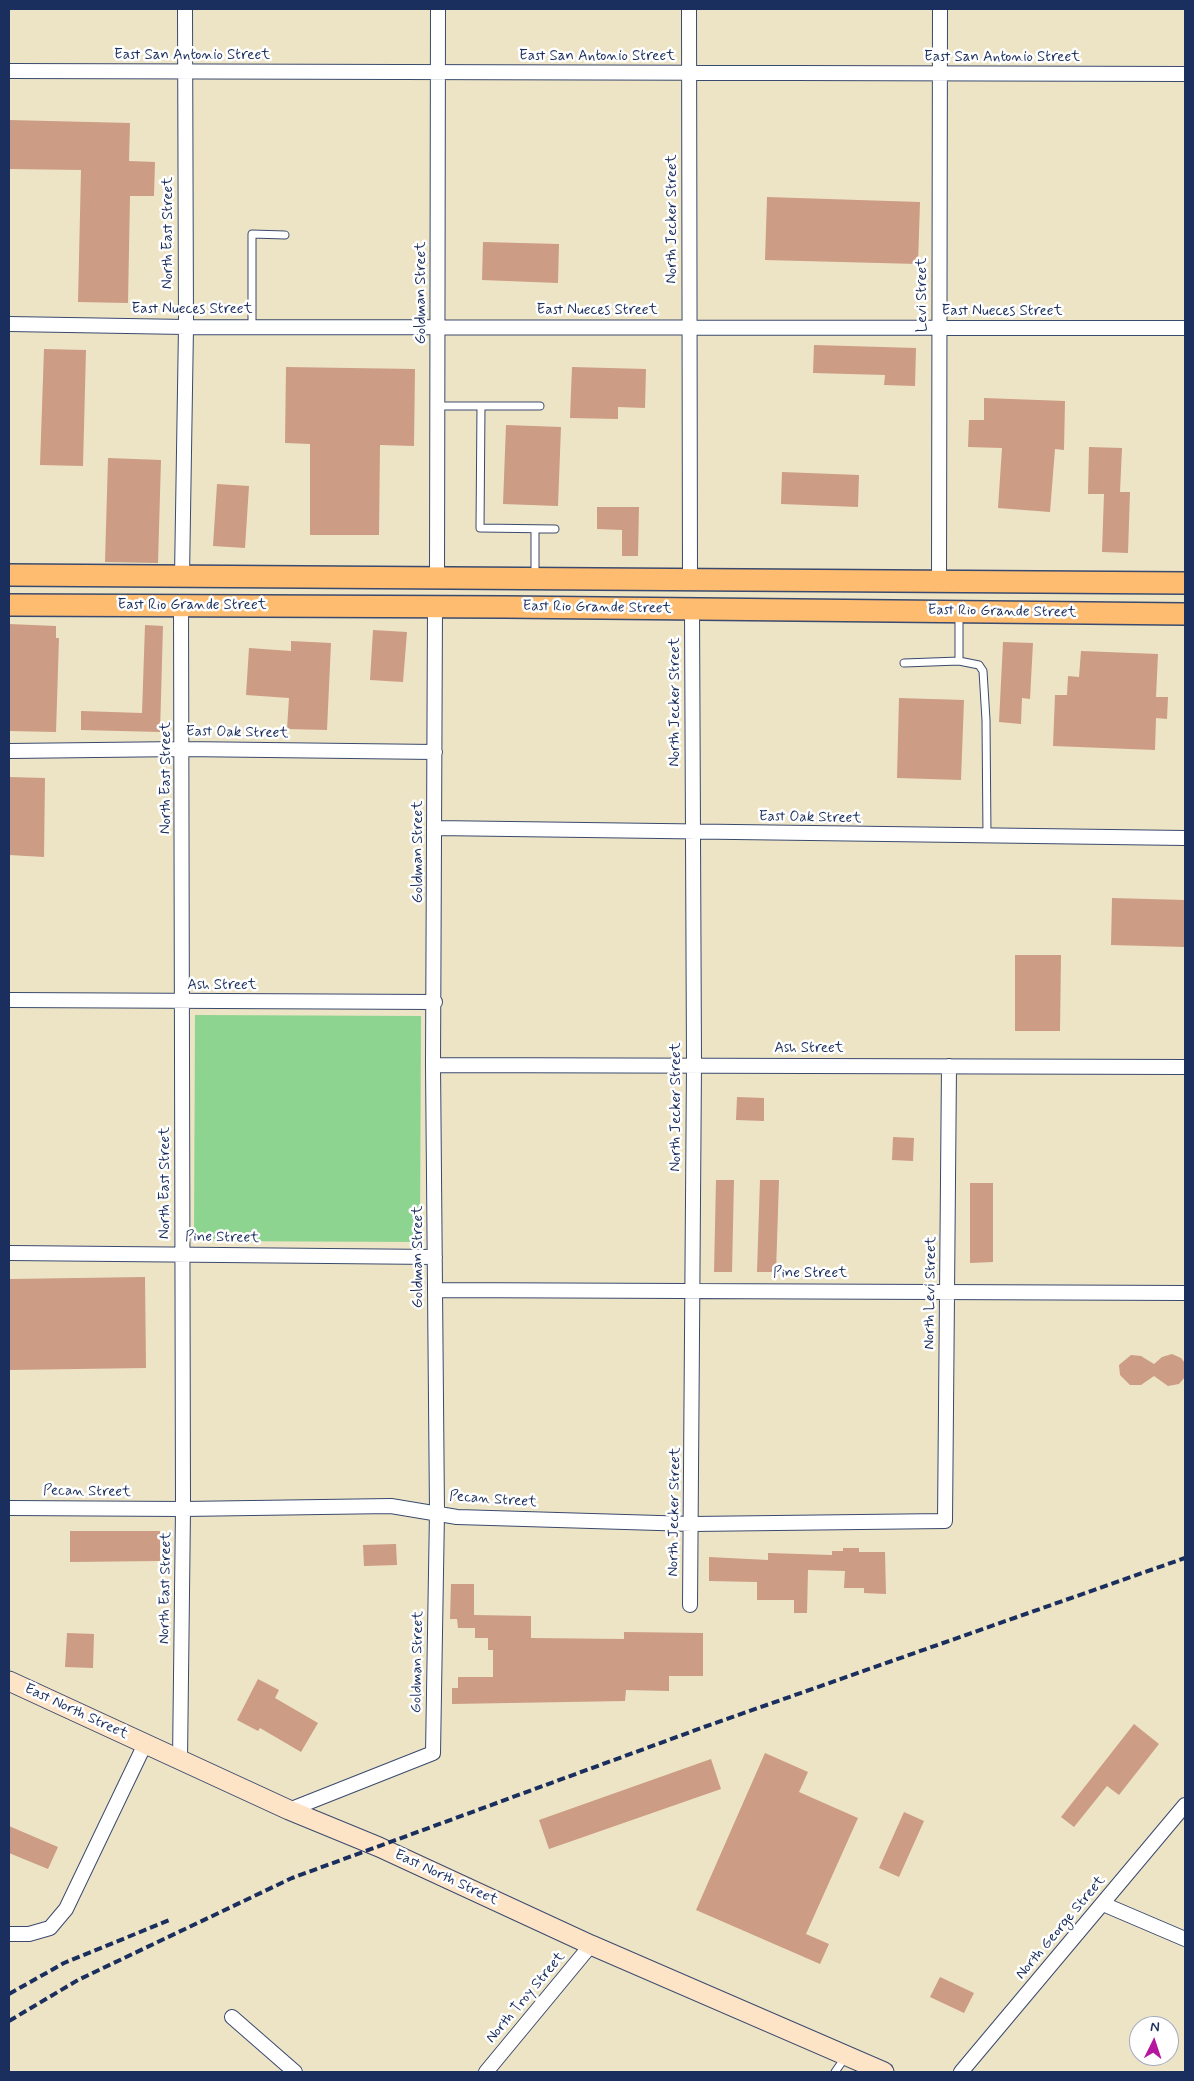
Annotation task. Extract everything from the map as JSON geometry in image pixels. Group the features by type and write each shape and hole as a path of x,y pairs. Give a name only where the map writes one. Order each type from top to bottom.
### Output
{"main road":[{"name":"East Rio Grande Street","path":"9,575 1185,583"},
{"path":"364,606 370,598 379,594 414,593 427,589 437,578"},
{"path":"435,607 447,594 486,593 506,578"},
{"name":"East Rio Grande Street","path":"9,605 364,606 1185,614"}],"street":[{"name":"North East Street","path":"182,576 186,327 185,9"},
{"name":"Goldman Street","path":"437,578 438,9"},
{"name":"North Jecker Street","path":"689,9 690,579"},
{"name":"Levi Street","path":"939,581 938,75 940,9"},
{"name":"East San Antonio Street","path":"9,71 938,75 1185,74"},
{"name":"East Nueces Street","path":"9,324 186,327 1185,328"},
{"name":"North East Street","path":"180,1760 183,1509 183,748 181,606"},
{"name":"Goldman Street","path":"288,1810 433,1753 436,1512 433,1065 435,607"},
{"name":"North Jecker Street","path":"690,1605 694,1064 692,609"},
{"name":"East Oak Street","path":"9,751 183,748 435,752"},
{"name":"East Oak Street","path":"435,828 1185,838"},
{"name":"Ash Street","path":"9,1000 434,1002"},
{"name":"Ash Street","path":"433,1065 694,1064 1185,1067"},
{"name":"North Levi Street","path":"945,1521 949,1066"},
{"name":"Pine Street","path":"9,1253 182,1253 435,1257"},
{"name":"Pine Street","path":"435,1290 1185,1293"},
{"name":"Pecan Street","path":"9,1508 183,1509 391,1506 457,1517 692,1524 945,1521"},
{"name":"East North Street","path":"9,1681 288,1810 379,1847 591,1945 884,2072"},
{"path":"9,1934 29,1934 50,1928 66,1908 145,1744"},
{"name":"North George Street","path":"961,2072 1185,1805"},
{"path":"1103,1904 1185,1939"},
{"name":"North Troy Street","path":"486,2072 591,1945"},
{"path":"232,2017 295,2072"}],"lane":[{"path":"252,327 252,234 285,235"},
{"path":"438,406 540,406"},
{"path":"481,406 480,528 555,529"},
{"path":"535,529 535,578"},
{"path":"959,612 959,661"},
{"path":"904,663 959,661 979,664 983,671 986,720 987,836"},
{"path":"835,2072 846,2056"}],"green space":[{"path":"195,1015 421,1016 420,1242 194,1241"}],"building":[{"path":"9,120 130,123 129,161 155,162 154,196 130,196 128,303 78,302 81,170 9,169"},
{"path":"767,197 920,202 918,264 765,260"},
{"path":"483,242 559,244 558,283 482,280"},
{"path":"814,345 916,348 915,386 884,385 885,375 813,373"},
{"path":"44,349 86,350 83,466 40,465"},
{"path":"286,367 415,369 414,446 380,445 379,535 310,535 310,444 285,443"},
{"path":"572,367 646,369 645,408 618,407 618,419 570,418"},
{"path":"984,398 1065,401 1064,450 1055,449 1050,512 998,508 1002,448 968,447 969,420 984,420"},
{"path":"506,425 561,427 558,506 503,504"},
{"path":"1089,447 1122,448 1120,492 1130,492 1128,553 1102,552 1104,494 1088,494"},
{"path":"108,458 161,460 158,563 105,562"},
{"path":"782,472 859,475 858,507 781,504"},
{"path":"217,484 249,486 245,548 213,546"},
{"path":"597,507 639,507 638,556 622,556 622,530 597,529"},
{"path":"9,624 56,626 56,638 59,638 56,732 9,731"},
{"path":"145,625 163,626 160,732 81,730 81,711 142,713"},
{"path":"373,630 407,632 403,682 370,680"},
{"path":"291,641 331,643 327,730 287,729 289,698 246,695 249,648 291,651"},
{"path":"1003,642 1033,643 1030,699 1022,698 1021,724 999,722"},
{"path":"1081,651 1158,654 1156,697 1168,697 1167,719 1156,718 1155,750 1053,746 1055,695 1067,695 1068,676 1079,677"},
{"path":"899,698 964,700 961,780 897,778"},
{"path":"9,777 45,778 44,857 9,855"},
{"path":"1112,898 1185,900 1185,947 1111,945"},
{"path":"1015,955 1061,955 1060,1031 1015,1031"},
{"path":"737,1097 764,1098 764,1121 736,1120"},
{"path":"893,1137 914,1138 913,1161 892,1160"},
{"path":"716,1180 734,1180 732,1272 714,1272"},
{"path":"760,1180 779,1180 776,1272 757,1272"},
{"path":"970,1183 993,1183 993,1262 970,1263"},
{"path":"145,1277 146,1368 9,1370 9,1279"},
{"path":"1172,1354 1181,1358 1185,1363 1185,1377 1179,1384 1168,1386 1154,1376 1141,1385 1130,1385 1120,1375 1119,1365 1131,1355 1141,1356 1154,1364 1162,1357"},
{"path":"70,1531 160,1531 160,1561 70,1562"},
{"path":"396,1544 397,1565 364,1566 363,1545"},
{"path":"843,1548 859,1548 859,1552 885,1552 886,1594 864,1593 864,1588 844,1588 845,1571 808,1570 807,1613 794,1613 794,1600 757,1600 757,1582 709,1581 709,1557 768,1560 768,1553 832,1555 832,1551 843,1551"},
{"path":"451,1584 474,1584 474,1615 531,1616 531,1638 624,1639 624,1632 703,1633 703,1676 669,1676 669,1691 626,1690 625,1701 452,1704 452,1688 458,1688 458,1677 493,1677 493,1650 488,1650 488,1638 475,1638 475,1628 458,1628 457,1619 450,1619"},
{"path":"67,1633 94,1634 93,1668 65,1667"},
{"path":"258,1679 279,1690 275,1698 318,1723 301,1752 260,1728 258,1731 237,1720"},
{"path":"1134,1724 1159,1744 1119,1795 1107,1786 1074,1827 1061,1817"},
{"path":"765,1753 808,1772 799,1792 858,1818 806,1934 829,1944 820,1964 696,1910"},
{"path":"711,1759 721,1789 549,1849 539,1820"},
{"path":"904,1812 924,1821 899,1877 879,1868"},
{"path":"9,1826 58,1847 48,1869 9,1853"},
{"path":"940,1977 974,1993 964,2013 930,1997"}],"railway":[{"path":"9,2021 78,1980 292,1878 704,1727 1185,1558"},
{"path":"9,1994 64,1963 172,1919"}]}
